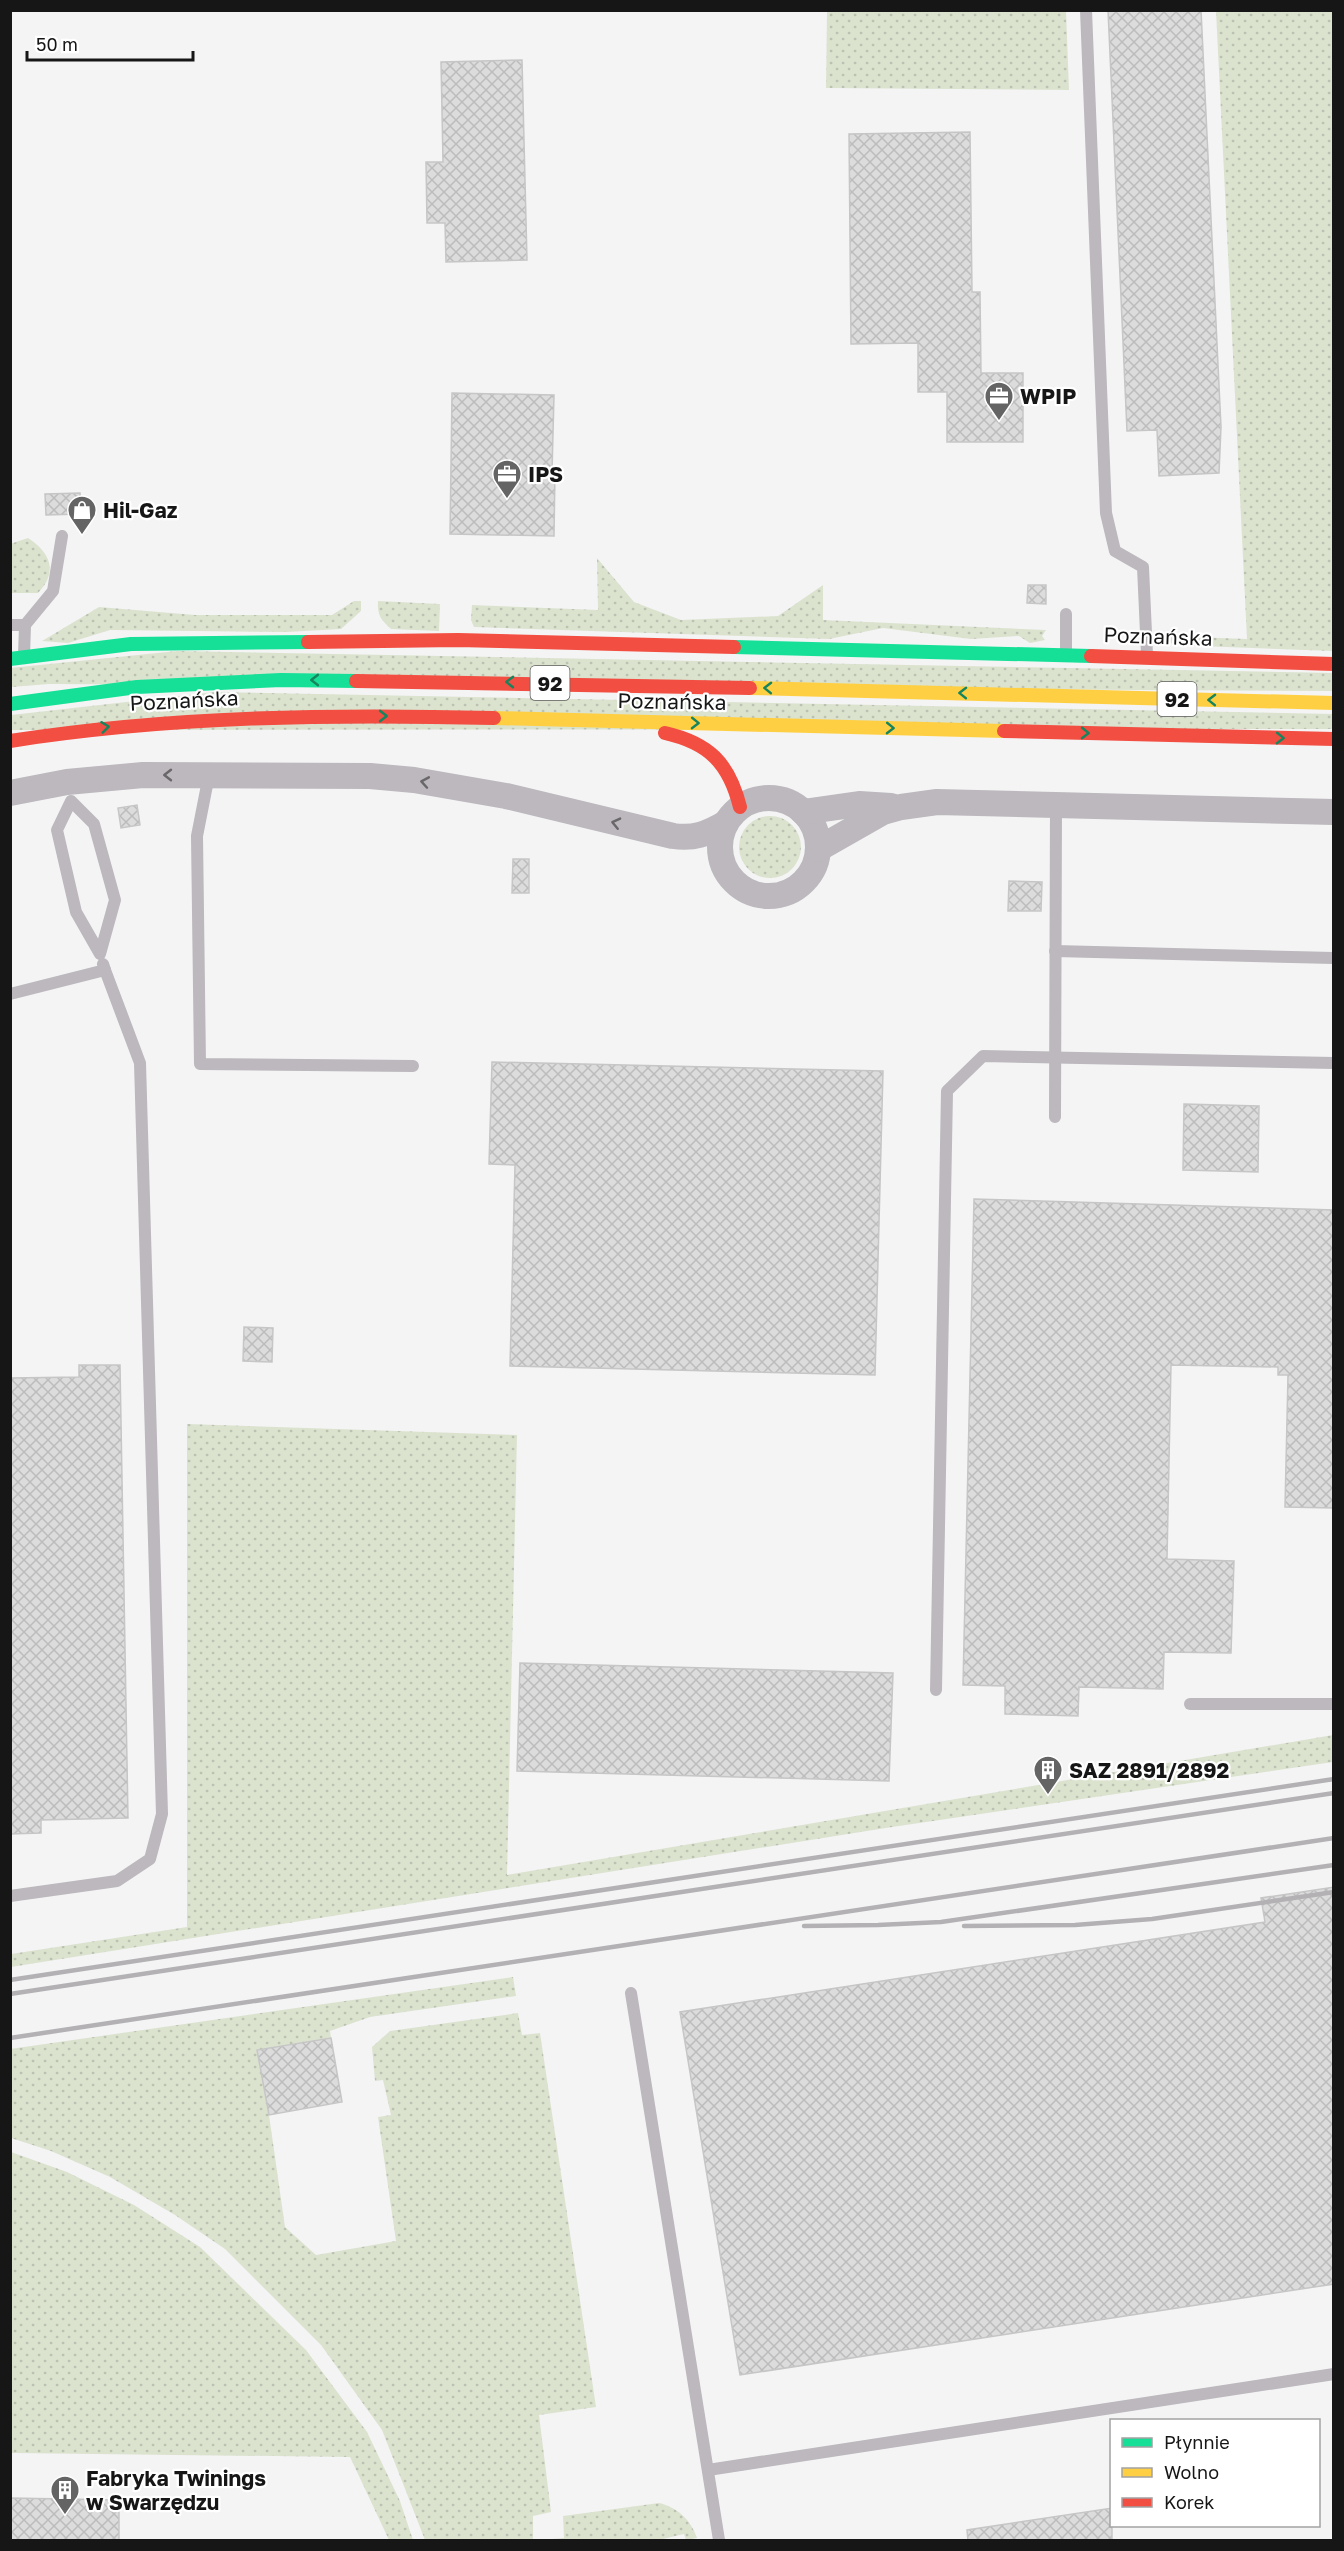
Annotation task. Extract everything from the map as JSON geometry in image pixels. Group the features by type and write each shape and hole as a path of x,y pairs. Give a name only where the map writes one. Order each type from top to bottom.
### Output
{"main road":[{"name":"Poznańska","path":"17,658 131,644 458,640 1148,657 1334,664"},
{"name":"Poznańska","path":"10,704 137,687 281,680 545,683 1334,703"},
{"name":"Poznańska","path":"10,741 121,725 235,717 421,716 1334,739"},
{"path":"595,720 679,735 704,745 728,773 737,793 733,815"}],"street":[{"path":"10,793 69,792 143,775 370,776 414,780 506,796 688,838 700,836 755,800 772,798 789,802 803,812 817,835 818,849 814,866 805,881 791,892 774,896 756,895 740,887 728,874 720,858 720,840 733,815"},
{"path":"803,812 859,804 901,807 937,802 1334,812"},
{"path":"818,849 867,820 901,807"}],"lane":[{"path":"1086,10 1106,513 1115,551 1143,567 1148,657"},
{"path":"17,658 25,625 53,591 62,536"},
{"path":"1066,614 1066,655"},
{"path":"10,626 25,625"},
{"path":"209,776 204,812 197,836 201,1064 413,1066"},
{"path":"69,792 94,825 115,900 100,954"},
{"path":"10,1896 117,1881 150,1858 162,1814 141,1063 100,954 76,912 57,830 69,792"},
{"path":"1055,1117 1056,804"},
{"path":"1055,951 1334,958"},
{"path":"10,994 105,970"},
{"path":"936,1690 947,1091 983,1056 1334,1063"},
{"path":"1190,1704 1334,1704"},
{"path":"631,1993 719,2541"},
{"path":"708,2470 1334,2374"}],"green space":[{"path":"827,11 1066,11 1069,90 826,88"},
{"path":"1216,11 1333,11 1333,651 1173,645 1165,636 1247,639"},
{"path":"28,538 47,556 50,570 48,578 38,593 11,593 10,544"},
{"path":"597,558 634,602 681,620 778,616 823,585 823,620 1046,630 1042,636 1045,640 1030,643 1019,636 971,639 883,628 829,639 474,627 471,620 472,605 598,610"},
{"path":"354,601 361,601 361,611 341,629 286,632 110,630 68,643 42,641 99,607 195,615 332,615"},
{"path":"378,601 440,604 439,631 391,629 380,617"},
{"path":"177,651 1333,673 1334,691 49,684 11,687 10,668"},
{"path":"215,692 1334,714 1333,729 11,730 11,715"},
{"path":"764,816 776,816 792,825 799,835 801,847 799,859 792,869 776,878 764,878 753,873 744,864 739,853 739,841 744,830 753,821"},
{"path":"187,1424 517,1435 507,1875 1333,1735 1333,1762 892,1827 11,1967 11,1954 187,1927"},
{"path":"513,1977 516,1996 370,2017 330,2031 331,2038 257,2050 285,2227 316,2255 396,2241 378,2117 391,2115 383,2080 375,2081 372,2047 390,2031 518,2013 522,2035 540,2033 596,2407 539,2415 551,2512 533,2516 533,2540 425,2540 382,2430 321,2345 225,2249 175,2215 110,2177 51,2151 11,2138 10,2049"},
{"path":"11,2152 67,2172 134,2205 200,2247 306,2350 367,2432 400,2501 413,2540 389,2540 350,2457 11,2453"},
{"path":"659,2503 682,2515 697,2538 686,2540 684,2534 659,2540 539,2540 564,2538 563,2516"}],"building":[{"path":"1108,10 1201,10 1221,427 1219,473 1159,476 1157,430 1127,431"},
{"path":"522,60 527,260 446,262 445,223 427,223 426,162 443,162 441,62"},
{"path":"970,132 972,292 980,292 981,373 1023,373 1023,442 947,442 947,392 918,392 918,343 851,344 849,134"},
{"path":"452,393 554,395 552,473 555,473 554,536 450,534"},
{"path":"80,493 81,514 46,515 45,494"},
{"path":"1028,585 1046,585 1046,604 1027,603"},
{"path":"137,805 140,825 121,828 118,808"},
{"path":"513,859 529,859 529,893 512,893"},
{"path":"1009,881 1042,882 1041,911 1008,911"},
{"path":"492,1062 883,1071 875,1375 510,1366 515,1165 489,1164"},
{"path":"1184,1104 1259,1106 1258,1172 1183,1170"},
{"path":"974,1199 1334,1210 1334,1508 1285,1507 1288,1375 1278,1375 1278,1367 1171,1365 1167,1559 1234,1561 1231,1653 1164,1652 1163,1689 1079,1687 1078,1716 1005,1714 1005,1686 963,1685"},
{"path":"244,1327 273,1328 272,1362 243,1361"},
{"path":"79,1365 120,1365 128,1818 41,1820 41,1833 10,1834 10,1378 79,1377"},
{"path":"520,1663 893,1673 889,1781 517,1771"},
{"path":"1334,1887 1334,2284 740,2375 680,2012 1265,1922 1261,1898"},
{"path":"331,2038 342,2102 269,2115 257,2050"},
{"name":"Fabryka Twinings w Swarzędzu","path":"10,2498 119,2500 119,2541 10,2541"},
{"path":"1110,2508 1112,2541 968,2541 967,2530"}],"railway":[{"path":"10,1980 1334,1779"},
{"path":"10,1994 1334,1793"},
{"path":"10,2038 1334,1838"},
{"path":"804,1926 941,1922 1334,1865"},
{"path":"964,1926 1075,1925 1152,1919 1334,1892"}],"traffic: fast":[{"path":"10,659 131,644 308,642"},
{"path":"734,647 1091,656"},
{"path":"10,704 137,687 281,680 356,681"}],"traffic: slow":[{"path":"750,688 1334,703"},
{"path":"494,718 1004,731"}],"traffic: jam":[{"path":"308,642 458,640 734,647"},
{"path":"1091,656 1334,664"},
{"path":"356,681 750,688"},
{"path":"10,741 130,726 251,719 373,716 494,718"},
{"path":"1004,731 1334,739"},
{"path":"665,733 694,743 715,757 730,778 740,807"}],"place":[{"name":"WPIP","path":"999,422"},
{"name":"IPS","path":"507,500"},
{"name":"Hil-Gaz","path":"82,536"},
{"name":"SAZ 2891/2892","path":"1048,1796"},
{"name":"Fabryka Twinings w Swarzędzu","path":"65,2516"}]}
